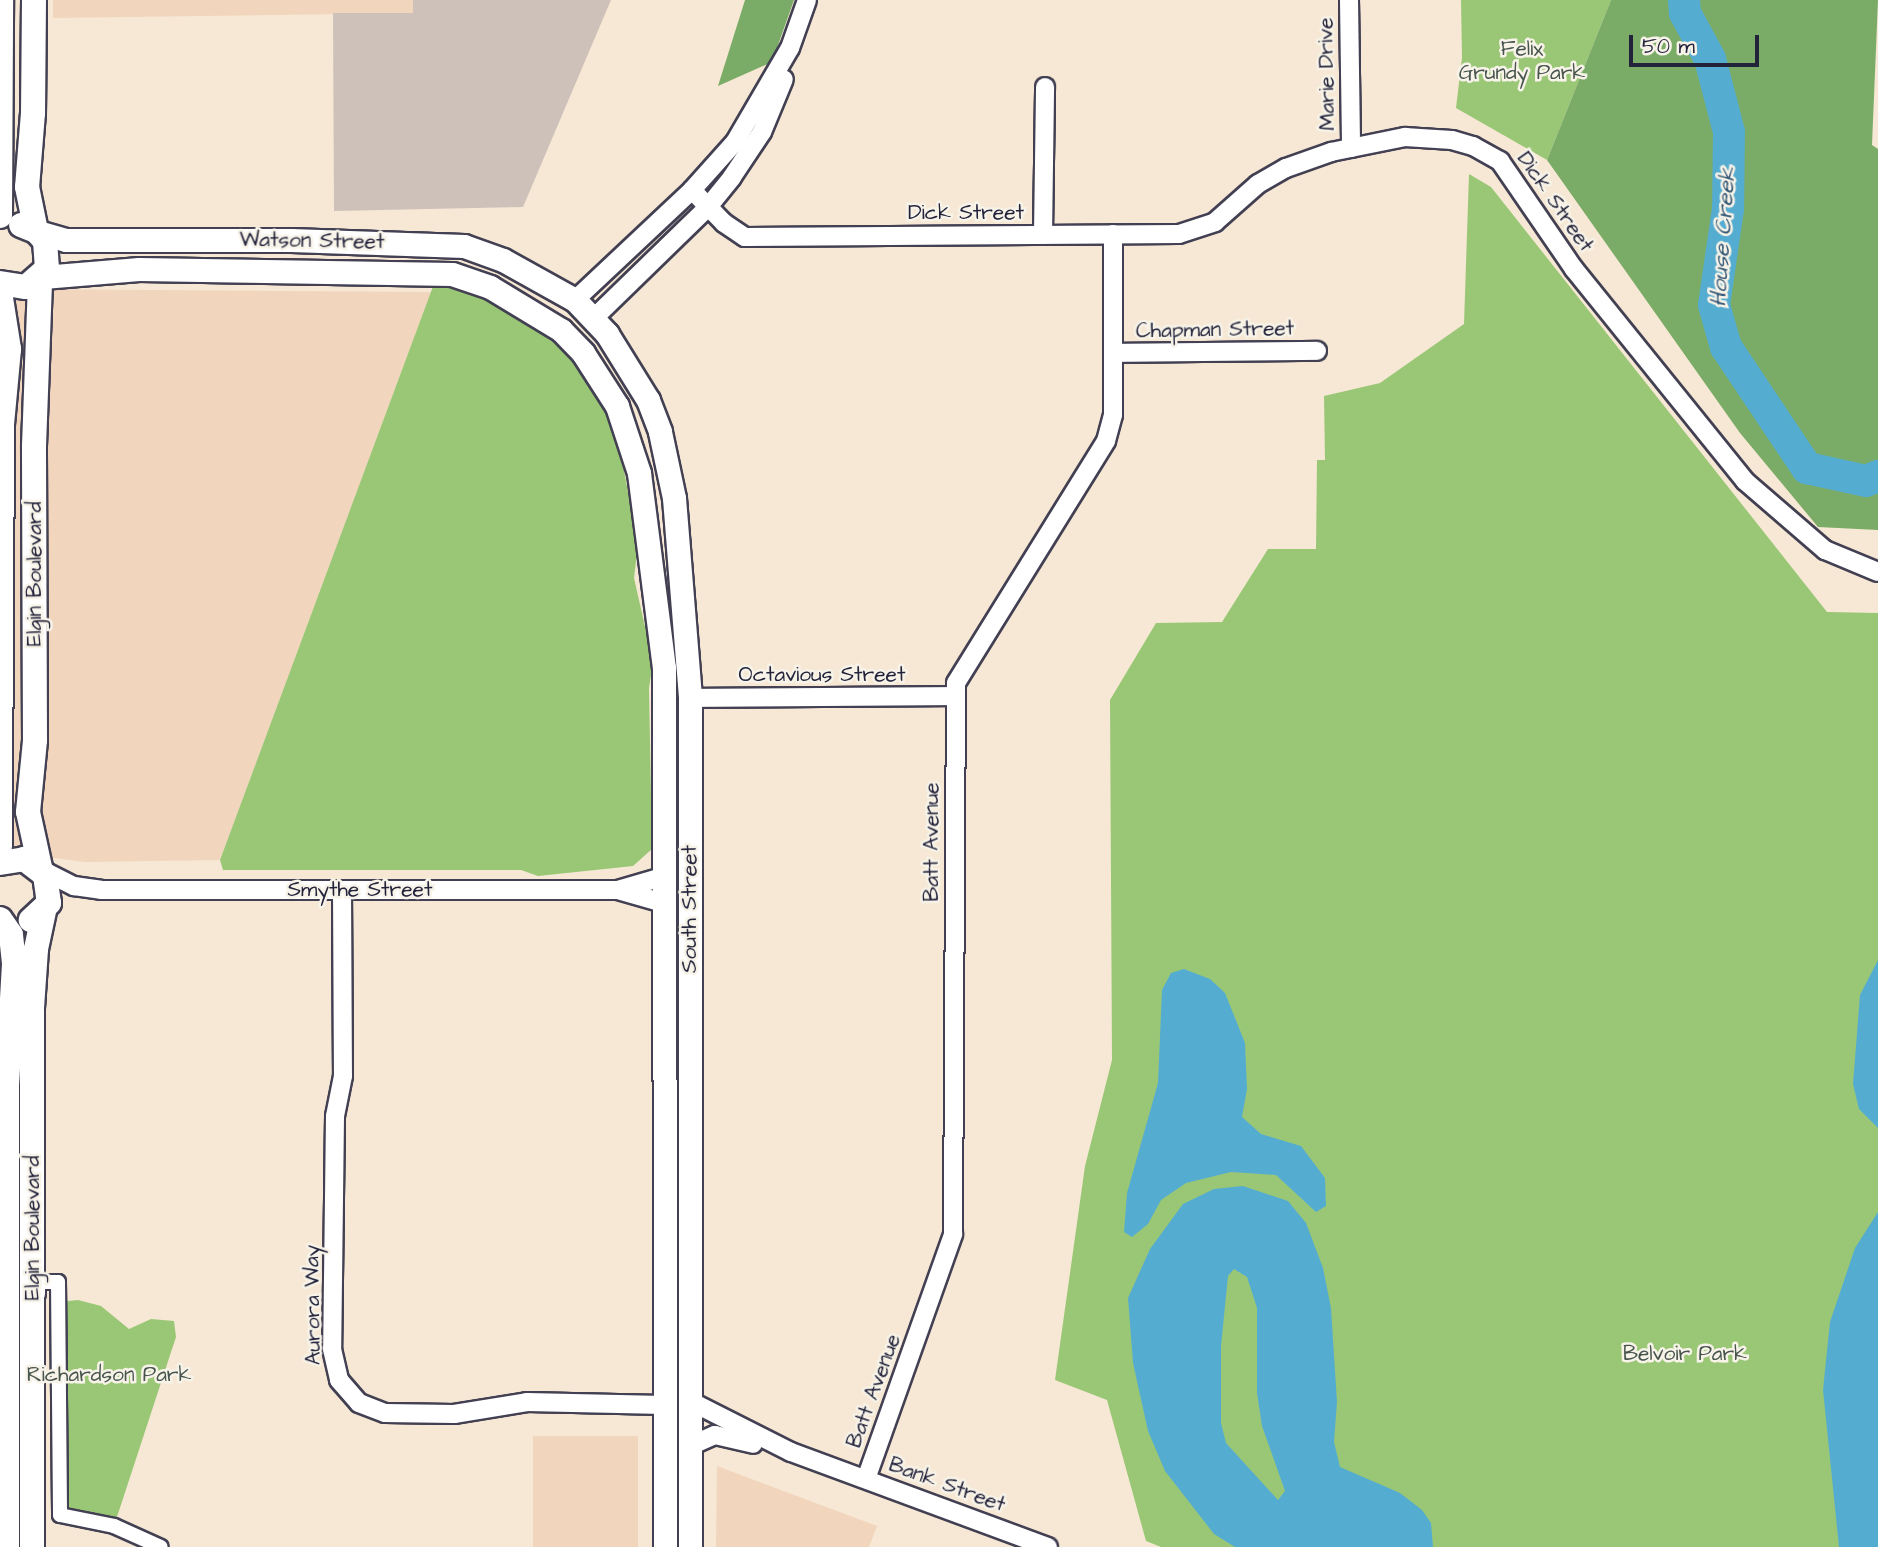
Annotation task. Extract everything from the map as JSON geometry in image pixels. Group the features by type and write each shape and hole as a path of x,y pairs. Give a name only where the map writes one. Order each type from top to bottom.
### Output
{"main road":[{"path":"0,216 1,0"},
{"path":"34,0 33,113 27,187 37,231"},
{"path":"0,232 18,225 37,231"},
{"name":"Elgin Boulevard","path":"32,1547 32,1008 36,949 51,892 41,869 28,812 35,740 34,446 41,278 49,256 37,231"},
{"path":"0,283 22,288 41,278"},
{"name":"Elgin Boulevard","path":"0,292 9,349 2,424 0,846"},
{"path":"0,863 24,859 41,869"},
{"path":"0,918 25,922 45,910"},
{"name":"Elgin Boulevard","path":"0,918 11,935 14,964 7,1084 4,1543"}],"street":[{"path":"561,330 593,318 708,207 768,122 784,82 790,48 807,0"},
{"name":"Marie Drive","path":"1349,0 1351,148"},
{"path":"561,330 575,300 692,190 735,142 790,48"},
{"path":"1043,235 1045,87"},
{"name":"Dick Street","path":"692,190 708,207 745,237 1113,234 1202,229 1286,167 1351,148 1405,137 1452,140 1500,161 1574,269 1745,481 1825,550 1878,572"},
{"name":"Watson Street","path":"37,231 71,240 430,242 482,251 575,300"},
{"name":"Batt Avenue","path":"866,1479 953,1234 955,696 960,671 1106,441 1113,415 1113,234"},
{"path":"291,240 294,269"},
{"path":"425,271 430,242"},
{"name":"Watson Street","path":"41,278 89,270 425,271 490,287 561,330"},
{"name":"South Street","path":"575,300 593,318 632,372 660,432 674,498 690,698 690,1547"},
{"name":"South Street","path":"561,330 602,380 628,433 648,530 665,696 665,1547"},
{"name":"Chapman Street","path":"1113,353 1317,351"},
{"path":"665,696 690,698"},
{"name":"Octavious Street","path":"690,698 955,696"},
{"name":"Smythe Street","path":"41,869 74,886 101,890 618,890 667,904"},
{"path":"666,876 690,889 667,904"},
{"name":"Smythe Street","path":"618,890 666,876"},
{"name":"Smythe Street","path":"45,910 101,890"},
{"name":"Aurora Way","path":"342,890 343,1076 335,1115 332,1349 339,1380 359,1402 385,1413 454,1414 527,1402 664,1405"},
{"path":"665,1278 689,1278"},
{"path":"39,1547 38,1282 58,1282 60,1515 105,1523 161,1547"},
{"name":"Bank Street","path":"690,1401 791,1452"},
{"name":"Bank Street","path":"690,1446 701,1438 718,1435 791,1452 1048,1547"},
{"path":"4,1543 26,1528 33,1514"}],"shaded area":[{"path":"53,0 413,0 413,13 53,18"},
{"path":"413,0 611,0 523,207 334,211 333,13 413,13"},
{"path":"0,289 431,292 220,860 85,862 0,851"},
{"path":"533,1436 638,1436 638,1547 533,1547"},
{"path":"717,1466 877,1526 869,1547 716,1547"}],"green space":[{"path":"745,0 794,0 772,62 718,86"},
{"name":"Felix Grundy Park","path":"1461,0 1611,0 1547,160 1456,108 1462,58"},
{"path":"1611,0 1878,0 1872,145 1878,149 1878,530 1818,527 1740,433 1547,160"},
{"name":"Belvoir Park","path":"1469,174 1491,187 1827,612 1878,613 1878,1547 1161,1547 1146,1541 1107,1400 1055,1380 1085,1166 1112,1060 1110,700 1156,623 1222,622 1268,549 1316,549 1317,460 1325,460 1324,396 1380,383 1464,324"},
{"path":"435,281 483,297 532,325 566,353 607,411 622,460 638,545 634,578 653,662 649,688 652,849 633,866 538,876 521,870 223,870 220,860"},
{"name":"Richardson Park","path":"78,1300 101,1306 129,1329 151,1319 174,1321 176,1337 114,1526 60,1515 58,1302"}],"water":[{"path":"1878,960 1878,1128 1859,1109 1853,1084 1860,995"},
{"path":"1184,969 1210,979 1225,993 1245,1043 1247,1089 1242,1117 1261,1134 1301,1146 1325,1178 1326,1206 1316,1212 1276,1175 1231,1172 1186,1183 1161,1200 1148,1224 1132,1237 1124,1232 1127,1193 1158,1083 1162,990 1171,973"},
{"path":"1243,1186 1288,1201 1306,1223 1323,1268 1331,1308 1337,1402 1334,1442 1340,1467 1400,1493 1422,1510 1431,1523 1433,1547 1235,1547 1214,1534 1165,1471 1148,1431 1133,1363 1128,1298 1150,1249 1183,1204 1214,1189","holes":["1234,1269 1247,1277 1257,1308 1257,1393 1262,1426 1285,1491 1278,1500 1226,1443 1221,1423 1221,1346 1228,1276"]},
{"path":"1878,1212 1878,1547 1839,1547 1823,1390 1830,1322 1855,1248"}],"waterway":[{"name":"House Creek","path":"1684,0 1685,13 1710,59 1729,132 1728,209 1714,305 1726,347 1807,468 1866,481 1878,476"}]}
